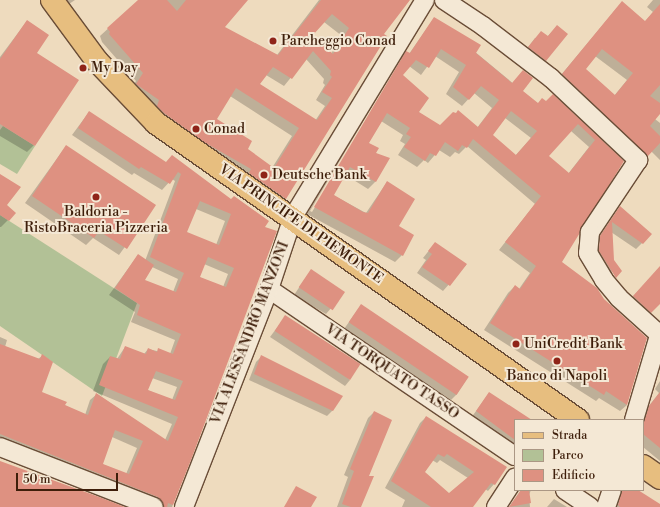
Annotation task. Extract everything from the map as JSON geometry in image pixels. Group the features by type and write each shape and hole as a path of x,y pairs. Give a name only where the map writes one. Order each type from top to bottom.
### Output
{"main road":[{"name":"VIA PRINCIPE DI PIEMONTE","path":"52,0 97,61 156,123 293,217 577,419"},
{"path":"644,467 660,478"}],"street":[{"name":"VIA ALESSANDRO MANZONI","path":"184,507 269,289 293,217 425,0"},
{"path":"444,0 483,26 551,78 638,160 590,232 588,253 604,280 619,298 660,334 634,419"},
{"name":"VIA TORQUATO TASSO","path":"269,289 514,455"},
{"path":"0,447 154,507"},
{"path":"496,507 514,480"},
{"path":"566,491 590,507"},
{"path":"606,507 612,491"}],"green space":[{"path":"3,126 35,146 17,174 0,164 0,130"},
{"path":"0,215 137,303 102,396 0,326"}],"building":[{"path":"138,0 167,0 177,11 186,0 248,0 225,27 278,55 321,0 410,0 384,34 387,36 286,199 249,173 251,169 204,142 164,113 157,106 159,100 136,84 143,73 109,34 110,32 107,28","holes":["332,14 349,28 333,54 313,35","313,51 331,71 330,75 332,77 322,92 332,98 317,120 260,84 273,67 292,79","236,88 299,128 274,168 248,149 252,141 217,119"]},
{"path":"622,1 645,21 660,4 660,85 650,96 660,103 660,114 650,126 660,136 660,143 648,156 562,74","holes":["602,49 633,73 615,95 586,69"]},
{"path":"434,17 481,45 476,53 512,83 523,70 533,78 523,91 538,103 542,98 546,101 553,94 624,161 562,262 597,288 604,299 647,338 627,405 606,391 604,395 490,323 515,285 520,289 536,266 505,242 541,196 473,139 467,148 462,145 458,151 445,142 436,156 430,153 425,161 404,147 411,137 406,134 410,128 387,113 369,143 379,148 376,153 390,158 376,182 350,167 334,195 363,212 368,213 387,181 415,199 399,226 414,235 403,256 314,207 406,51 410,53","holes":["441,49 466,65 453,87 469,100 481,86 499,100 478,127 458,110 456,113 453,112 440,125 419,112 429,98 403,75 416,60 429,68","511,111 537,131 516,155 493,135","578,124 595,140 569,173 549,156"]},
{"path":"27,20 49,35 37,53 79,80 35,146 0,124 0,59"},
{"path":"557,25 568,34 546,61 528,47 541,31 548,36"},
{"path":"89,111 166,162 172,155 231,199 234,196 269,221 265,227 277,231 191,460 173,505 168,503 167,507 164,507 158,497 0,434 0,344 40,359 42,354 53,362 42,392 67,402 65,405 88,415 96,393 168,441 178,417 99,385 110,356 120,359 125,346 146,354 148,348 157,352 158,348 173,354 181,334 137,315 140,305 115,288 138,254 154,265 145,280 176,292 184,273 150,257 181,174 178,172 170,184 141,167 139,169 78,128","holes":["200,201 231,214 219,245 187,232","208,257 234,268 226,287 200,277","156,371 183,381 175,400 148,390","115,430 143,441 129,474 103,464"]},
{"name":"Baldoria - RistoBraceria Pizzeria","path":"66,145 156,205 127,249 99,231 94,238 32,196"},
{"path":"0,174 21,187 7,205 16,213 9,221 0,215"},
{"path":"620,206 652,234 643,244 612,222 614,260 622,271 616,278 599,251 600,236"},
{"path":"435,242 467,264 450,286 422,267 432,254 428,251"},
{"path":"660,266 660,304 651,313 633,296"},
{"path":"311,269 345,292 333,310 299,287"},
{"path":"361,304 469,377 456,395 349,322"},
{"path":"285,315 360,364 350,380 275,331"},
{"path":"261,355 343,396 333,411 254,374"},
{"path":"489,392 530,419 514,419 514,439 476,411"},
{"path":"660,392 660,448 644,435 644,422 649,406"},
{"path":"374,411 392,420 369,476 374,476 361,507 351,507 342,504 354,471 350,469"},
{"path":"426,416 507,467 495,485 491,483 473,507 431,507 391,481","holes":["438,454 444,457 447,454 474,472 449,493 425,472"]},
{"path":"0,461 102,498 125,507 0,507"},
{"path":"296,486 317,497 311,507 284,507"},
{"path":"520,491 529,491 531,503 509,507"},
{"path":"622,491 640,491 660,504 660,507 620,507 618,505"}],"place":[{"name":"Parcheggio Conad","path":"273,41"},
{"name":"My Day","path":"83,68"},
{"name":"Conad","path":"196,129"},
{"name":"Deutsche Bank","path":"264,175"},
{"name":"Baldoria - RistoBraceria Pizzeria","path":"96,197"},
{"name":"UniCredit Bank","path":"516,344"},
{"name":"Banco di Napoli","path":"557,361"}]}
